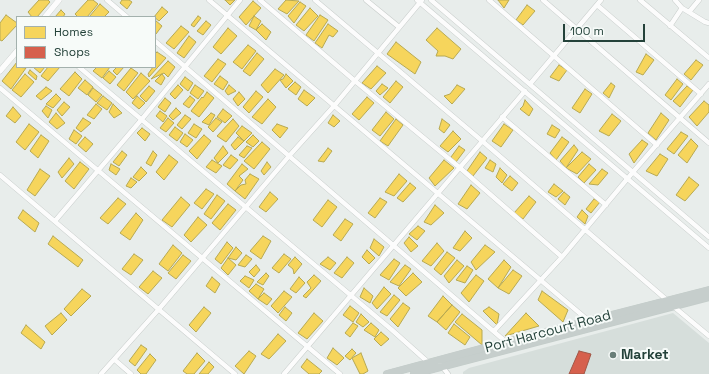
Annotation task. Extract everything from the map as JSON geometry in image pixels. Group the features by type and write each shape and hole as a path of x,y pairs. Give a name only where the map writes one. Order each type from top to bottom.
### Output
{"highway":[{"name":"Port Harcourt Road","path":"387,374 429,364 440,364 671,304 709,290"},
{"name":"Port Harcourt Road","path":"414,374 506,342 588,321 709,297"}],"street":[{"path":"46,16 59,0"},
{"path":"107,0 126,16"},
{"path":"209,0 542,280 588,321"},
{"path":"55,221 186,67 240,0"},
{"path":"260,0 354,81 459,167 562,257"},
{"path":"315,0 709,336"},
{"path":"366,0 399,27"},
{"path":"431,0 709,237"},
{"path":"489,0 657,145"},
{"path":"543,0 709,143"},
{"path":"530,84 601,0"},
{"path":"640,0 709,58"},
{"path":"675,0 682,8 709,23"},
{"path":"689,12 699,0"},
{"path":"101,374 203,259 290,155 334,106 419,1 709,248"},
{"path":"598,5 701,94"},
{"path":"670,26 682,8"},
{"path":"156,42 394,244 506,342"},
{"path":"0,71 16,52"},
{"path":"80,68 392,330 429,364"},
{"path":"494,331 542,280 709,84"},
{"path":"0,88 340,374"},
{"path":"284,374 481,140 525,91"},
{"path":"502,117 606,205"},
{"path":"0,175 235,374"},
{"path":"115,360 131,374"},
{"path":"440,364 448,374"}],"shaded area":[{"name":"Market","path":"673,313 709,343 709,374 463,374 463,372 469,368"}],"building: Homes":[{"path":"39,0 48,0 50,2 38,16 31,16 28,12"},
{"path":"88,0 93,0 98,4 88,16 77,16 75,14"},
{"path":"122,0 129,0 132,2 127,9 120,3"},
{"path":"225,0 235,0 230,5"},
{"path":"286,0 299,1 287,14 278,9"},
{"path":"498,0 509,0 504,8"},
{"path":"253,1 261,8 246,25 239,17"},
{"path":"300,2 306,6 294,23 288,16"},
{"path":"100,4 109,12 105,16 90,16"},
{"path":"527,5 535,11 523,25 516,20"},
{"path":"162,7 168,12 159,21 155,16"},
{"path":"310,8 318,16 304,31 296,25"},
{"path":"61,10 65,14 64,16 56,16"},
{"path":"6,15 16,22 16,26 2,41 0,40 0,23"},
{"path":"320,15 328,20 314,41 306,35"},
{"path":"198,16 201,18 194,27 191,25"},
{"path":"254,16 261,21 256,30 249,26"},
{"path":"156,21 162,26 156,34"},
{"path":"206,21 211,25 203,35 197,31"},
{"path":"262,24 271,32 266,40 256,30"},
{"path":"328,24 338,31 333,37 329,35 322,48 315,43"},
{"path":"181,26 189,32 174,49 166,43"},
{"path":"228,28 237,36 221,54 213,47"},
{"path":"437,28 461,49 453,59 445,56 436,56 438,51 426,40"},
{"path":"189,36 196,42 184,58 177,53"},
{"path":"396,42 421,62 415,74 387,54"},
{"path":"248,45 256,51 242,69 233,62"},
{"path":"157,52 166,58 149,77 148,74 152,68 156,68"},
{"path":"257,53 264,59 250,76 243,71"},
{"path":"646,54 654,60 643,75 636,72"},
{"path":"218,59 226,64 212,82 204,76"},
{"path":"696,60 703,65 691,80 684,74"},
{"path":"168,61 175,67 168,77 164,73 151,79"},
{"path":"16,63 16,68 26,68 11,89 2,81"},
{"path":"559,65 567,70 559,81 550,77"},
{"path":"377,66 386,73 371,89 362,83"},
{"path":"34,68 44,68 40,73"},
{"path":"47,68 59,68 48,81 41,76"},
{"path":"96,68 109,68 102,78 93,71"},
{"path":"116,68 123,68 117,75 113,71"},
{"path":"131,68 138,73 124,91 117,85"},
{"path":"275,69 284,75 268,93 261,85"},
{"path":"30,70 37,76 36,80 28,73"},
{"path":"109,71 116,77 110,84 103,78"},
{"path":"75,72 82,79 69,96 60,89"},
{"path":"141,73 150,81 133,99 126,92"},
{"path":"25,74 34,82 21,97 12,90"},
{"path":"162,74 165,78 161,85 155,81"},
{"path":"286,74 293,81 286,88 280,80 283,79"},
{"path":"220,76 228,82 223,90 214,84"},
{"path":"185,77 193,83 188,91 180,84"},
{"path":"677,79 683,84 671,100 665,95"},
{"path":"85,80 93,87 87,95 78,88"},
{"path":"396,81 403,87 390,103 383,97"},
{"path":"295,82 301,87 296,95 288,89"},
{"path":"611,83 615,86 609,98 603,93"},
{"path":"382,84 388,88 380,95 376,91"},
{"path":"178,85 183,90 175,99 170,94"},
{"path":"195,85 204,91 198,99 190,93"},
{"path":"229,85 236,91 228,95 225,91"},
{"path":"457,85 465,89 452,104 444,96 450,94"},
{"path":"149,86 155,91 146,102 140,96"},
{"path":"687,86 693,90 680,107 673,101"},
{"path":"46,87 52,91 41,100 36,96"},
{"path":"93,88 102,95 96,102 88,95"},
{"path":"585,89 592,94 580,113 572,108"},
{"path":"304,90 315,98 307,106 298,99"},
{"path":"256,91 263,97 249,113 243,107"},
{"path":"207,92 214,98 199,117 191,111"},
{"path":"239,92 245,99 238,106 233,99"},
{"path":"56,94 61,99 53,108 46,104"},
{"path":"103,96 112,103 107,110 97,103"},
{"path":"137,96 145,103 139,109 132,103"},
{"path":"190,96 195,100 189,108 183,104"},
{"path":"367,97 374,103 359,120 352,114"},
{"path":"165,98 171,103 165,112 158,107"},
{"path":"268,99 276,107 262,124 252,117"},
{"path":"525,100 533,109 529,116 520,109"},
{"path":"704,101 709,105 709,112 697,126 689,117"},
{"path":"64,102 70,107 62,116 57,110"},
{"path":"96,104 102,109 94,119 87,115"},
{"path":"113,104 122,113 114,118 109,112"},
{"path":"46,106 52,110 48,118 42,111"},
{"path":"13,107 21,116 15,123 6,116"},
{"path":"176,108 181,113 173,120 169,116"},
{"path":"223,109 232,116 225,123 217,117"},
{"path":"160,111 167,116 163,122 156,116"},
{"path":"386,112 394,119 380,136 372,130"},
{"path":"56,113 65,123 57,129 49,122"},
{"path":"211,113 215,115 209,125 202,122"},
{"path":"661,113 669,120 656,140 648,133"},
{"path":"612,114 621,121 609,136 599,131"},
{"path":"185,115 191,119 182,129 177,125"},
{"path":"333,115 340,121 334,127 328,123"},
{"path":"83,118 91,123 81,132 76,128"},
{"path":"168,118 174,123 166,132 160,128"},
{"path":"216,118 222,122 213,132 208,127"},
{"path":"233,119 239,126 226,142 217,136"},
{"path":"396,119 403,125 388,146 380,141"},
{"path":"442,119 450,125 444,133 439,129"},
{"path":"29,124 39,132 25,150 16,142"},
{"path":"194,124 202,129 196,138 188,133"},
{"path":"277,124 288,128 280,138 272,130"},
{"path":"504,124 513,130 501,147 492,141"},
{"path":"552,125 560,130 555,138 547,134"},
{"path":"242,126 252,133 244,141 236,133"},
{"path":"175,127 183,133 177,141 169,135"},
{"path":"142,128 150,134 145,141 137,133"},
{"path":"74,130 82,136 76,144 69,139"},
{"path":"453,131 461,139 448,152 440,146"},
{"path":"681,132 688,136 674,154 667,149"},
{"path":"185,134 193,140 187,147 180,142"},
{"path":"41,135 49,141 38,158 30,151"},
{"path":"204,135 211,141 197,159 189,151"},
{"path":"253,135 259,141 253,147 246,142"},
{"path":"85,137 93,144 86,152 78,145"},
{"path":"238,137 244,141 235,150 231,145"},
{"path":"562,137 569,142 556,160 550,153"},
{"path":"691,139 698,146 687,163 678,155"},
{"path":"642,140 648,144 634,163 629,154"},
{"path":"262,142 270,149 254,169 244,161"},
{"path":"574,145 578,150 566,168 560,161"},
{"path":"223,146 228,153 218,163 214,158"},
{"path":"247,146 252,148 244,158 239,155"},
{"path":"459,146 465,150 456,162 451,157"},
{"path":"328,148 332,151 324,162 318,161"},
{"path":"122,151 127,155 119,166 113,162"},
{"path":"153,151 157,155 151,166 146,163"},
{"path":"480,152 487,158 473,176 467,171"},
{"path":"582,152 591,159 577,174 566,168"},
{"path":"660,154 668,159 657,176 646,171"},
{"path":"169,155 178,162 164,180 156,172"},
{"path":"231,155 238,160 230,169 223,165"},
{"path":"69,158 74,164 62,178 58,172"},
{"path":"212,160 222,166 216,173 206,167"},
{"path":"444,160 454,168 435,186 429,178"},
{"path":"490,160 496,164 493,172 485,168"},
{"path":"80,162 89,169 74,189 65,181"},
{"path":"267,162 271,167 264,175 261,171"},
{"path":"111,164 120,169 116,175 109,170"},
{"path":"242,164 248,169 239,176 243,180 235,191 227,184"},
{"path":"589,164 596,170 584,183 578,177"},
{"path":"141,167 147,173 139,181 133,177"},
{"path":"500,168 507,175 502,183 496,177"},
{"path":"40,169 50,176 35,196 27,190"},
{"path":"602,169 608,173 598,185 589,184"},
{"path":"250,174 259,179 245,199 235,191 241,185 246,184 245,180"},
{"path":"399,174 407,181 394,196 385,192"},
{"path":"510,176 518,183 512,191 503,184"},
{"path":"689,177 699,185 685,201 676,195"},
{"path":"131,178 137,182 131,188 126,186"},
{"path":"410,183 416,188 403,202 397,198"},
{"path":"554,184 563,191 556,197 548,192"},
{"path":"471,185 480,193 467,209 458,204"},
{"path":"206,189 214,194 202,209 194,203"},
{"path":"270,192 278,199 266,212 259,207"},
{"path":"564,192 570,197 565,205 558,199"},
{"path":"217,195 225,201 211,219 204,214"},
{"path":"529,196 536,202 523,219 514,213"},
{"path":"181,197 190,205 172,227 162,220"},
{"path":"118,198 126,204 108,224 100,218"},
{"path":"380,198 387,202 375,218 368,213"},
{"path":"594,199 600,202 591,213 586,209"},
{"path":"328,200 337,207 322,227 313,220"},
{"path":"228,204 236,210 220,230 212,223"},
{"path":"435,205 444,213 431,225 424,222"},
{"path":"23,210 39,223 35,232 18,218"},
{"path":"582,210 588,216 585,224 577,217"},
{"path":"136,213 143,220 130,240 120,233"},
{"path":"198,217 207,225 191,242 184,235"},
{"path":"345,219 353,224 341,241 333,235"},
{"path":"418,226 425,231 417,240 409,234"},
{"path":"465,231 472,238 460,251 453,248"},
{"path":"53,236 83,260 78,267 48,244"},
{"path":"263,236 271,241 261,259 250,251"},
{"path":"409,237 418,246 411,252 404,243"},
{"path":"374,239 384,247 379,256 370,248"},
{"path":"227,242 233,248 221,264 215,259"},
{"path":"437,243 444,251 431,266 422,261"},
{"path":"173,245 182,253 168,271 159,264"},
{"path":"485,245 495,252 476,270 471,262"},
{"path":"236,247 242,253 236,260 228,258"},
{"path":"367,250 375,258 369,264 362,257"},
{"path":"447,252 455,258 441,275 434,269"},
{"path":"134,254 143,260 131,275 122,269"},
{"path":"284,254 291,259 279,273 272,268"},
{"path":"183,255 191,261 176,279 168,273"},
{"path":"246,255 252,259 245,267 238,265"},
{"path":"295,257 302,264 294,274 293,269 288,265"},
{"path":"328,257 336,263 330,270 320,264"},
{"path":"347,257 354,263 342,278 334,273"},
{"path":"228,258 236,265 228,275 221,268"},
{"path":"394,259 400,263 389,280 380,275"},
{"path":"457,260 464,266 449,283 444,276"},
{"path":"504,260 511,267 498,288 488,279"},
{"path":"256,265 260,270 254,277 249,272"},
{"path":"405,265 411,269 399,286 390,282"},
{"path":"467,266 473,270 465,283 456,280"},
{"path":"513,270 522,276 509,294 498,288"},
{"path":"153,271 162,278 148,294 139,287"},
{"path":"266,273 269,276 263,285 257,282"},
{"path":"413,273 422,282 406,296 398,288"},
{"path":"314,275 321,281 306,298 303,296 311,288 307,282"},
{"path":"476,275 484,281 469,302 461,293"},
{"path":"245,276 254,280 249,288 240,281"},
{"path":"212,277 220,284 215,293 206,286"},
{"path":"299,277 305,283 296,293 290,289"},
{"path":"256,284 264,289 258,299 249,291"},
{"path":"384,287 391,294 377,309 372,303"},
{"path":"364,288 373,296 370,303 360,297"},
{"path":"82,289 91,296 71,316 64,309"},
{"path":"284,291 292,297 278,313 271,306"},
{"path":"542,291 568,310 563,322 538,300"},
{"path":"264,293 272,299 267,305 258,299"},
{"path":"394,295 400,300 387,316 380,312"},
{"path":"443,296 452,305 437,322 428,316"},
{"path":"403,303 410,308 398,327 390,319"},
{"path":"452,305 460,312 446,330 437,322"},
{"path":"350,306 359,313 353,322 343,315"},
{"path":"204,307 211,313 196,332 189,325"},
{"path":"285,307 292,313 286,321 279,315"},
{"path":"489,307 499,314 497,325 483,311"},
{"path":"61,313 67,320 52,335 45,326"},
{"path":"314,313 323,321 307,339 298,333"},
{"path":"526,313 539,326 505,336"},
{"path":"361,314 369,322 363,327 356,322"},
{"path":"462,314 482,330 482,345 455,322"},
{"path":"353,323 358,326 350,337 345,333"},
{"path":"371,323 379,330 375,337 364,330"},
{"path":"454,324 470,337 465,345 448,333"},
{"path":"26,325 45,342 41,349 21,333"},
{"path":"381,332 389,339 381,346 374,339"},
{"path":"278,334 286,341 269,359 261,354"},
{"path":"141,345 147,349 135,366 129,361"},
{"path":"333,348 344,358 337,365 327,358"},
{"path":"352,349 356,353 350,360 345,356"},
{"path":"249,351 256,356 244,374 235,366"},
{"path":"197,353 205,361 194,374 187,374 183,371"},
{"path":"361,353 368,371 363,374 360,374 352,358"},
{"path":"150,354 156,360 146,374 141,374 137,370"},
{"path":"307,359 322,371 319,374 309,374 301,367"},
{"path":"209,362 214,367 208,374 199,374"}],"building: Shops":[{"path":"579,351 591,354 584,374 569,374"}],"place":[{"name":"Market","path":"613,355"}]}
